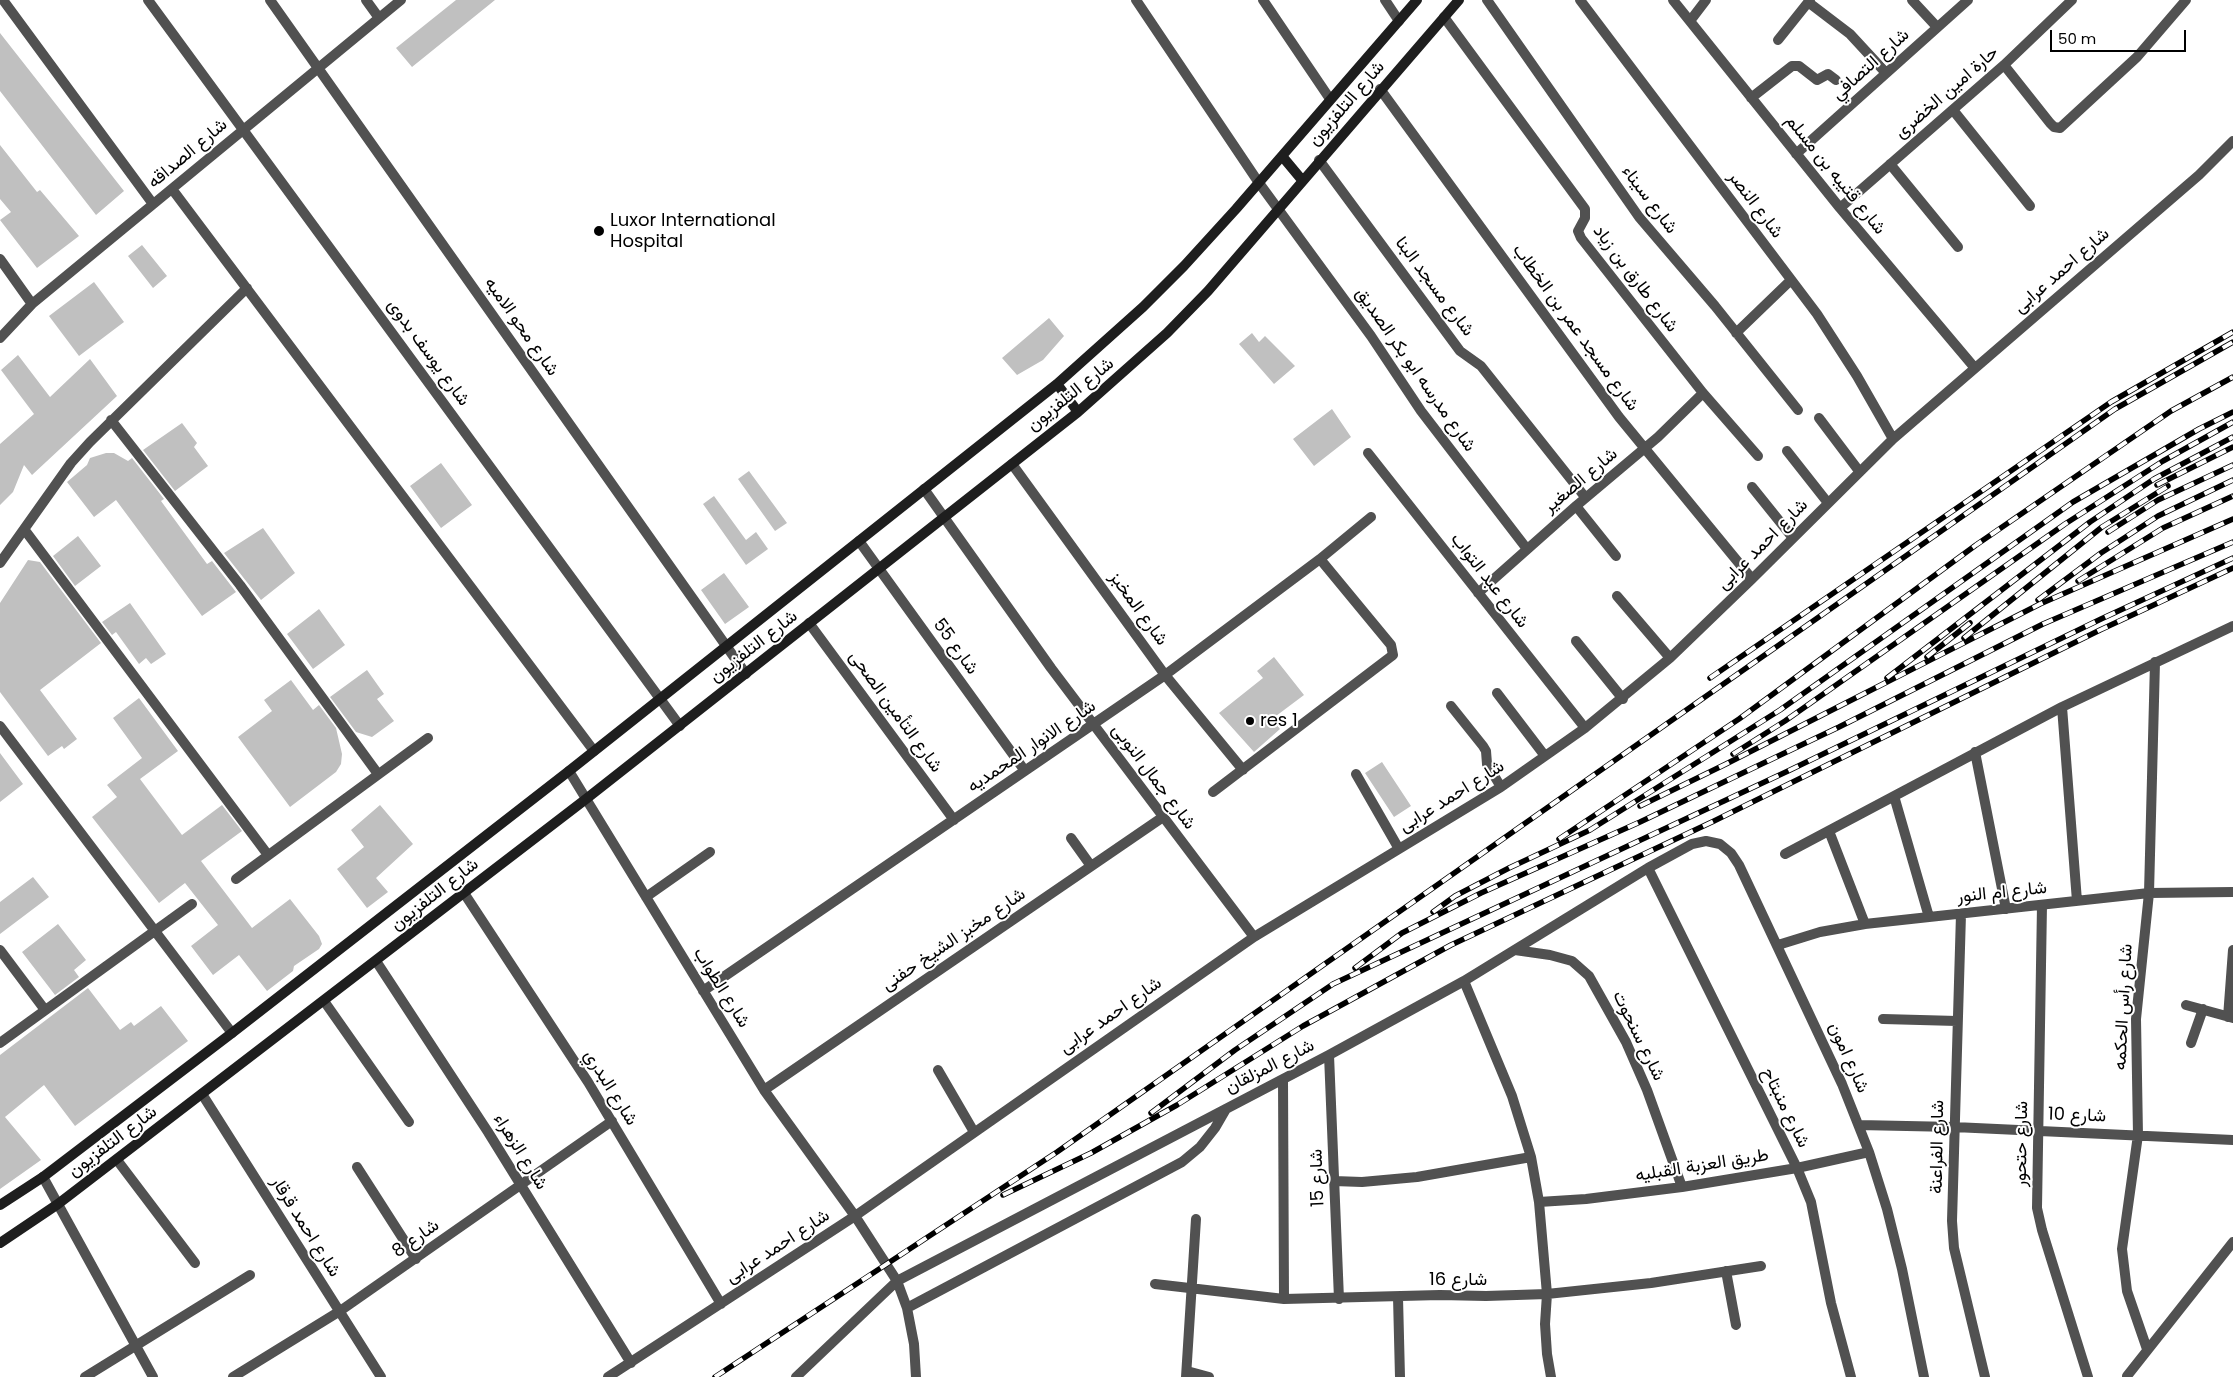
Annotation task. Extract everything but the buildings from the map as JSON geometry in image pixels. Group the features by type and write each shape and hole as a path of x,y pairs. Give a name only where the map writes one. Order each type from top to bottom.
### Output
{"main road":[{"name":"شارع التلفزيون","path":"0,1205 43,1177 232,1033 569,771 1057,384 1115,333 1178,273 1259,183 1417,0"},
{"name":"شارع التلفزيون","path":"0,1243 58,1204 117,1160 376,961 680,726 1078,412 1166,333 1221,276 1380,89 1459,0"},
{"path":"1282,156 1302,180"},
{"path":"1057,384 1078,412"}],"street":[{"path":"3,0 153,204"},
{"name":"شارع يوسف بدوى","path":"148,0 680,726"},
{"name":"شارع محو الاميه","path":"270,0 746,674"},
{"path":"366,0 379,18"},
{"name":"شارع الصداقه","path":"0,338 32,304 401,0"},
{"name":"شارع مدرسه ابو بكر الصديق","path":"1136,0 1259,183 1371,336 1442,439 1527,550"},
{"path":"1263,0 1330,99"},
{"path":"1385,0 1399,21"},
{"name":"شارع سيناء","path":"1487,0 1639,217 1798,410"},
{"name":"شارع النصر","path":"1580,0 1791,280 1838,346 1893,438"},
{"name":"شارع قتيبه بن مسلم","path":"1673,0 1840,208 1974,368"},
{"path":"1690,21 1706,0"},
{"path":"1912,0 1937,27"},
{"name":"شارع التصافي","path":"1796,154 1968,0"},
{"name":"حارة امين الخضرى","path":"1840,208 2004,66 2072,0"},
{"path":"2004,66 2054,128 2060,128 2137,57 2186,0"},
{"path":"1778,40 1809,1 1850,34 1886,73"},
{"name":"شارع طارق بن زياد","path":"1444,17 1585,209 1585,218 1578,231 1581,238 1703,393 1758,456"},
{"path":"1751,98 1792,66 1799,66 1817,80 1828,74 1836,80"},
{"name":"شارع مسجد عمر بن الخطاب","path":"1380,89 1596,386 1644,449 1752,579"},
{"path":"1953,110 2030,206"},
{"name":"شارع احمد عرابى","path":"608,1377 855,1216 1254,937 1501,787 1584,728 1670,658 1893,438 2199,175 2233,141"},
{"name":"شارع مسجد البنا","path":"1319,160 1460,351 1481,366 1585,498"},
{"path":"1890,164 1958,247"},
{"path":"172,189 594,751"},
{"path":"0,259 32,304"},
{"path":"1736,333 1791,280"},
{"path":"0,563 71,463 111,420 247,288"},
{"name":"شارع الصغير","path":"1478,593 1585,498 1672,425 1703,393"},
{"path":"1819,418 1859,471"},
{"path":"111,420 240,585 378,774"},
{"path":"1787,451 1828,503"},
{"name":"شارع عبد التواب","path":"1368,454 1584,728"},
{"name":"شارع المخبز","path":"1012,464 1165,675 1243,770"},
{"path":"1752,487 1793,538"},
{"name":"شارع جمال النوبى","path":"924,489 1094,725 1254,937"},
{"path":"1576,506 1616,556"},
{"name":"شارع الانوار المحمديه","path":"703,991 1165,675 1320,559 1371,517"},
{"path":"24,529 268,855"},
{"name":"شارع 55","path":"858,541 1025,772"},
{"path":"1213,792 1393,655 1394,650 1391,645 1320,559"},
{"path":"1617,596 1670,658"},
{"name":"شارع التأمين الصحى","path":"809,623 954,820"},
{"path":"1785,854 2062,707 2233,626"},
{"path":"1576,641 1622,699"},
{"name":"شارع رأس الحكمه","path":"2147,1349 2127,1291 2122,1248 2138,1135 2136,1019 2149,893 2155,662"},
{"path":"1497,693 1545,756"},
{"path":"1451,706 1483,746 1486,751 1489,770 1501,787"},
{"path":"2062,707 2077,901"},
{"path":"0,726 232,1033"},
{"path":"236,879 428,738"},
{"path":"1975,752 2006,909"},
{"name":"شارع الطواب","path":"569,771 764,1090 803,1147 855,1216 897,1281 907,1308 914,1344 916,1377"},
{"path":"1356,774 1399,849"},
{"path":"1894,796 1930,917"},
{"name":"شارع مخبز الشيخ حفنى","path":"764,1090 1163,817"},
{"path":"1829,831 1865,924"},
{"path":"1071,838 1092,866"},
{"name":"شارع امون","path":"1648,868 1692,844 1706,841 1720,844 1731,853 1739,865 1824,1043 1869,1152 1887,1209 1902,1269 1924,1377"},
{"path":"646,897 710,852"},
{"name":"شارع المزلقان","path":"796,1377 897,1281 1329,1055 1464,981 1648,868"},
{"name":"شارع منبتاح","path":"1648,868 1797,1168 1811,1202 1831,1303 1851,1377"},
{"name":"شارع ام النور","path":"1778,945 1820,932 1865,924 2149,893 2233,892"},
{"name":"شارع البدري","path":"464,893 612,1122 721,1304"},
{"path":"0,1044 192,904"},
{"name":"شارع حتحور","path":"2042,905 2037,1208 2042,1230 2088,1377"},
{"name":"شارع الفراعنة","path":"1961,914 1952,1222 1954,1248 1985,1377"},
{"path":"0,950 45,1010"},
{"name":"شارع سنحوت","path":"1515,950 1550,955 1572,961 1589,976 1626,1042 1647,1090 1682,1187"},
{"path":"2186,1005 2231,1017 2233,950"},
{"name":"شارع الزهراء","path":"376,961 454,1078 631,1363"},
{"path":"1464,981 1512,1096 1531,1157 1539,1202 1547,1294 1545,1324 1551,1377"},
{"path":"324,1001 409,1122"},
{"path":"2191,1043 2203,1009"},
{"path":"1883,1019 1957,1021"},
{"name":"شارع 15","path":"1329,1055 1339,1299"},
{"path":"938,1070 974,1132"},
{"path":"1283,1079 1284,1299"},
{"name":"شارع احمد قرقار","path":"202,1094 381,1377"},
{"path":"907,1308 1182,1162 1200,1147 1215,1128 1227,1108"},
{"name":"شارع 8","path":"235,1377 340,1311 612,1122"},
{"name":"شارع 10","path":"1859,1125 1954,1127 2233,1140"},
{"name":"طريق العزبة القبليه","path":"1539,1202 1596,1198 1682,1187 1797,1168 1869,1152"},
{"path":"1334,1181 1362,1182 1408,1178 1531,1157"},
{"path":"117,1160 195,1263"},
{"path":"357,1167 416,1258"},
{"path":"43,1177 153,1377"},
{"path":"1196,1219 1187,1374 1209,1377"},
{"path":"2124,1376 2233,1242"},
{"name":"شارع 16","path":"1155,1284 1284,1299 1547,1294 1651,1283 1761,1266"},
{"path":"1726,1271 1736,1326"},
{"path":"85,1377 250,1275"},
{"path":"1398,1297 1400,1377"},
{"path":"2124,1376 2140,1377"}],"railway":[{"path":"1710,678 2111,402 2233,332"},
{"path":"715,1377 1057,1152 2115,409 2233,342"},
{"path":"1559,839 1739,719 1976,545 2171,411 2233,377"},
{"path":"1433,912 1455,896 1590,830 1780,710 2073,502 2199,429 2233,412"},
{"path":"1733,754 1785,721 2065,524 2163,461 2233,422"},
{"path":"1887,678 2090,522 2154,479 2233,437"},
{"path":"2157,485 2233,447"},
{"path":"2108,532 2158,500 2233,465"},
{"path":"2038,600 2101,553 2158,516 2233,480"},
{"path":"1964,638 2102,527 2168,486"},
{"path":"2078,581 2163,528 2233,496"},
{"path":"1640,806 2040,604 2233,519"},
{"path":"1355,968 1402,933 1481,893 1640,822 1839,727 2043,624 2233,542"},
{"path":"1151,1113 1235,1050 1333,984 1788,771 2101,619 2233,558"},
{"path":"1003,1195 1091,1153 1177,1105 1303,1026 1451,945 1714,821 2100,630 2233,568"},
{"path":"1927,657 1970,623"}],"place":[{"name":"Luxor International Hospital","path":"599,231"},
{"name":"res 1","path":"1250,721"}]}
